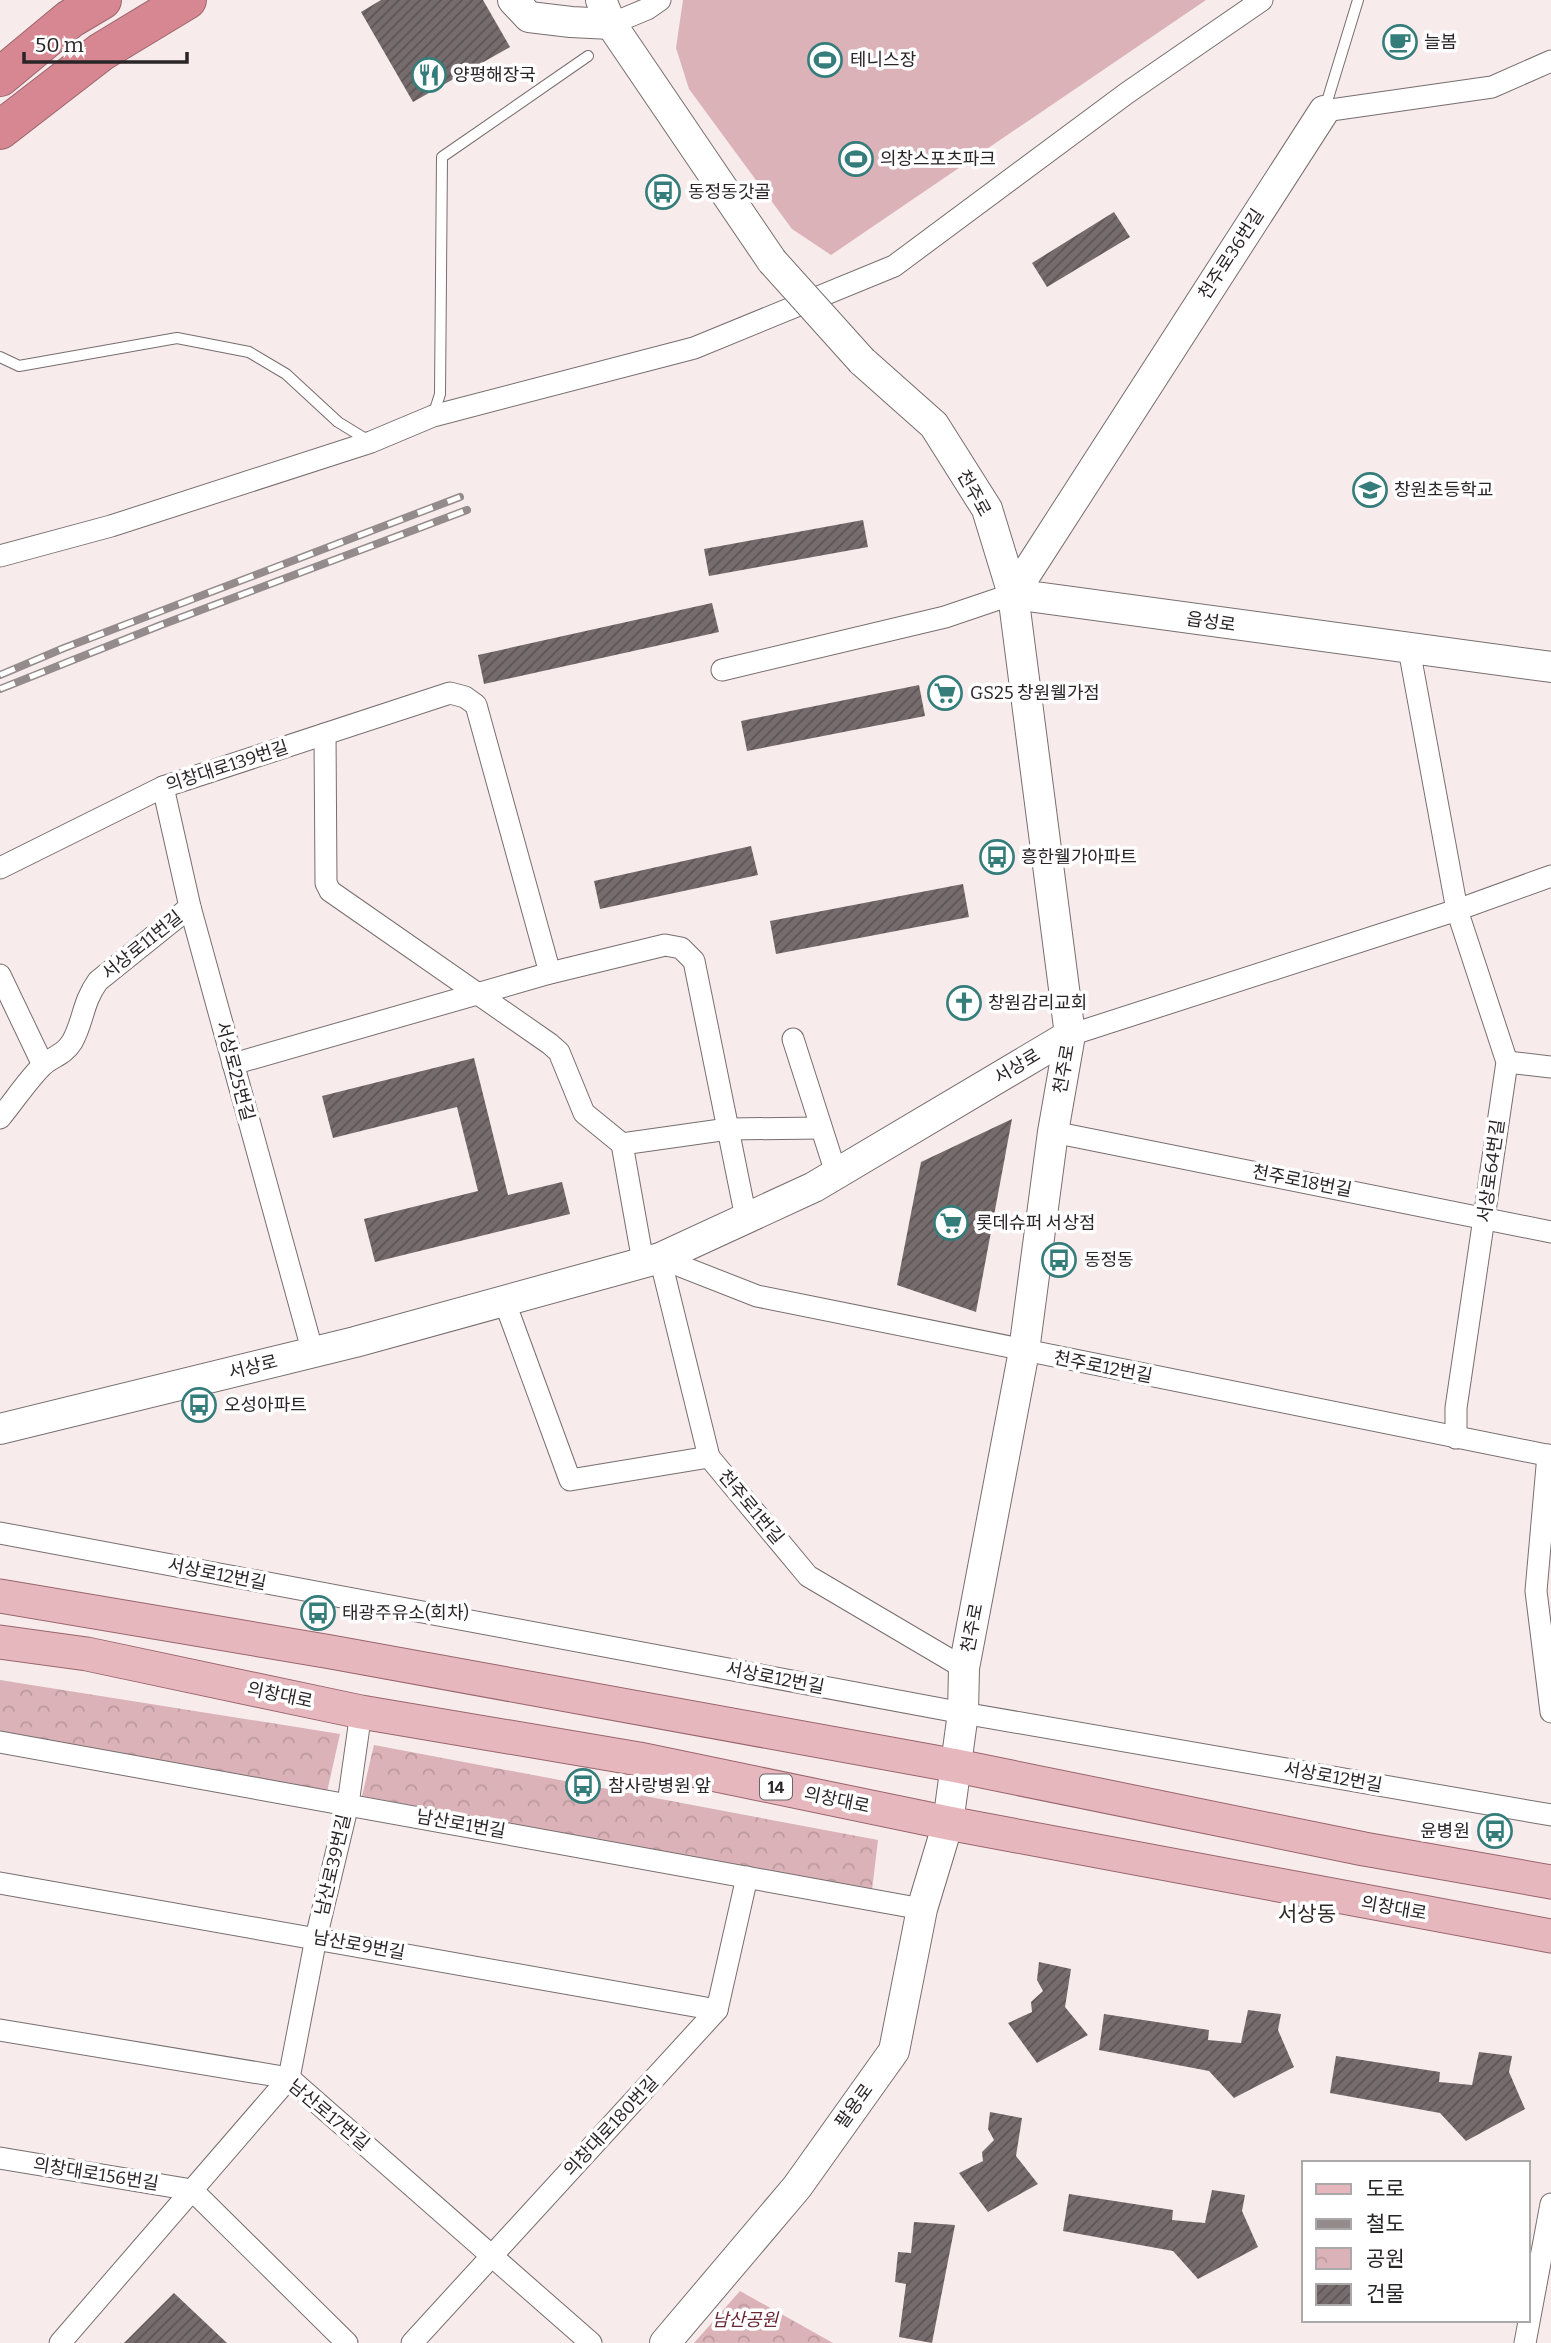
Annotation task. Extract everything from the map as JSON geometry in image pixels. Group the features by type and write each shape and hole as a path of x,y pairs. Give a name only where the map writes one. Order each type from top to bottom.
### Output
{"highway":[{"path":"0,77 71,19 102,0"},
{"path":"0,130 101,52 187,0"}],"main road":[{"path":"513,0 529,17 570,22 606,12"},
{"name":"천주로","path":"606,12 772,261 862,360 934,425 986,509 1013,594 1070,1035 1053,1132 1024,1351 964,1668 963,1713 948,1823"},
{"name":"천주로36번길","path":"1013,594 1324,111"},
{"name":"읍성로","path":"1013,594 1551,667"},
{"name":"서상로","path":"0,1429 313,1353 652,1260 814,1186 1070,1035"},
{"path":"0,1596 317,1650 957,1766 1336,1843 1551,1882"},
{"name":"의창대로","path":"0,1642 88,1654 361,1712 639,1759 948,1823 1551,1936"},
{"name":"팔용로","path":"665,2343 797,2187 894,2051 922,1909 948,1823"}],"street":[{"path":"606,12 647,9 660,0"},
{"path":"0,556 111,526 371,442 433,416 694,348 894,265 1127,93 1262,0"},
{"path":"1324,111 1492,87 1551,61"},
{"path":"722,670 945,617 1013,594"},
{"path":"1409,649 1457,910"},
{"name":"의창대로139번길","path":"0,868 163,787 450,693 465,697 476,705 550,973"},
{"path":"325,734 326,883 330,891 559,1052 584,1113 622,1144 728,1129 821,1128"},
{"name":"서상로25번길","path":"163,787 190,907 313,1353"},
{"name":"서상로","path":"1070,1035 1457,910 1551,876"},
{"name":"서상로11번길","path":"0,1118 43,1065 62,1055 78,1029 88,994 97,981 190,907"},
{"name":"서상로64번길","path":"1456,1438 1457,1408 1507,1062 1457,910"},
{"path":"233,1065 550,973 665,945 681,948 694,961 746,1218"},
{"path":"0,975 43,1065"},
{"path":"793,1039 836,1173"},
{"path":"1507,1062 1551,1067"},
{"name":"천주로18번길","path":"1053,1132 1551,1232"},
{"name":"천주로1번길","path":"622,1144 652,1260 709,1457 808,1576 964,1668"},
{"name":"천주로12번길","path":"652,1260 757,1296 1549,1455"},
{"path":"504,1300 570,1480 709,1457"},
{"path":"1549,1455 1536,1591 1551,1712"},
{"name":"서상로12번길","path":"0,1533 963,1713 1551,1815"},
{"name":"남산로39번길","path":"289,2078 316,1937 348,1804 361,1712"},
{"name":"남산로1번길","path":"0,1742 922,1909"},
{"name":"의창대로180번길","path":"412,2343 717,2010 747,1877"},
{"name":"남산로9번길","path":"0,1883 717,2010"},
{"name":"남산로17번길","path":"0,2030 289,2078 591,2343"},
{"path":"60,2343 289,2078"},
{"name":"의창대로156번길","path":"0,2158 192,2190"},
{"path":"192,2190 347,2343"},
{"path":"1530,2316 1551,2204"},
{"path":"1525,2343 1529,2322"}],"lane":[{"path":"1324,111 1358,0"},
{"path":"433,416 440,394 442,157 588,57"},
{"path":"0,356 19,366 177,338 249,352 286,374 338,422 371,442"}],"green space":[{"name":"의창스포츠파크","path":"683,0 1206,0 831,255 792,229 689,89 676,48"},
{"path":"0,1680 340,1734 327,1792 0,1733"},
{"path":"374,1745 878,1840 872,1890 362,1796"},
{"name":"남산공원","path":"740,2291 833,2343 694,2343"}],"building":[{"name":"양평해장국","path":"381,0 483,0 510,47 413,102 361,12"},
{"path":"1114,212 1130,237 1047,287 1032,263"},
{"path":"863,520 868,547 709,576 704,549"},
{"path":"712,603 719,632 484,684 478,655"},
{"path":"919,685 925,716 747,751 741,721"},
{"path":"751,846 758,875 600,909 594,881"},
{"path":"963,884 969,917 776,954 770,921"},
{"path":"474,1058 508,1195 562,1182 570,1214 375,1262 364,1219 478,1191 457,1107 333,1138 322,1096"},
{"name":"롯데슈퍼 서상점","path":"1012,1119 976,1312 897,1285 921,1162"},
{"path":"1039,1962 1071,1969 1065,2007 1088,2035 1037,2063 1008,2023 1032,2012 1031,2002 1043,1991 1037,1980"},
{"path":"1248,2010 1281,2014 1278,2030 1294,2067 1234,2098 1209,2071 1099,2050 1104,2014 1209,2030 1208,2040 1241,2043"},
{"path":"1479,2052 1512,2056 1509,2072 1525,2109 1466,2141 1440,2113 1330,2093 1336,2056 1440,2072 1439,2082 1472,2085"},
{"path":"990,2112 1022,2118 1016,2156 1038,2184 988,2212 959,2173 983,2161 982,2152 994,2140 988,2129"},
{"path":"1212,2190 1245,2195 1242,2211 1258,2247 1198,2279 1173,2251 1063,2231 1069,2194 1173,2210 1172,2220 1205,2223"},
{"path":"914,2222 955,2225 932,2343 899,2337 906,2284 895,2282 898,2252 911,2253"},
{"path":"174,2293 227,2343 124,2343"}],"railway":[{"path":"0,675 460,497"},
{"path":"0,689 161,625 467,510"}],"place":[{"name":"늘봄","path":"1400,42"},
{"name":"테니스장","path":"825,60"},
{"name":"양평해장국","path":"429,75"},
{"name":"의창스포츠파크","path":"856,159"},
{"name":"동정동갓골","path":"663,192"},
{"name":"창원초등학교","path":"1370,490"},
{"name":"GS25 창원웰가점","path":"945,693"},
{"name":"흥한웰가아파트","path":"997,857"},
{"name":"창원감리교회","path":"964,1003"},
{"name":"롯데슈퍼 서상점","path":"951,1223"},
{"name":"동정동","path":"1059,1260"},
{"name":"오성아파트","path":"199,1405"},
{"name":"태광주유소(회차)","path":"318,1613"},
{"name":"참사랑병원 앞","path":"583,1786"},
{"name":"윤병원","path":"1495,1831"}],"district":[{"name":"서상동","path":"1307,1914"}]}
